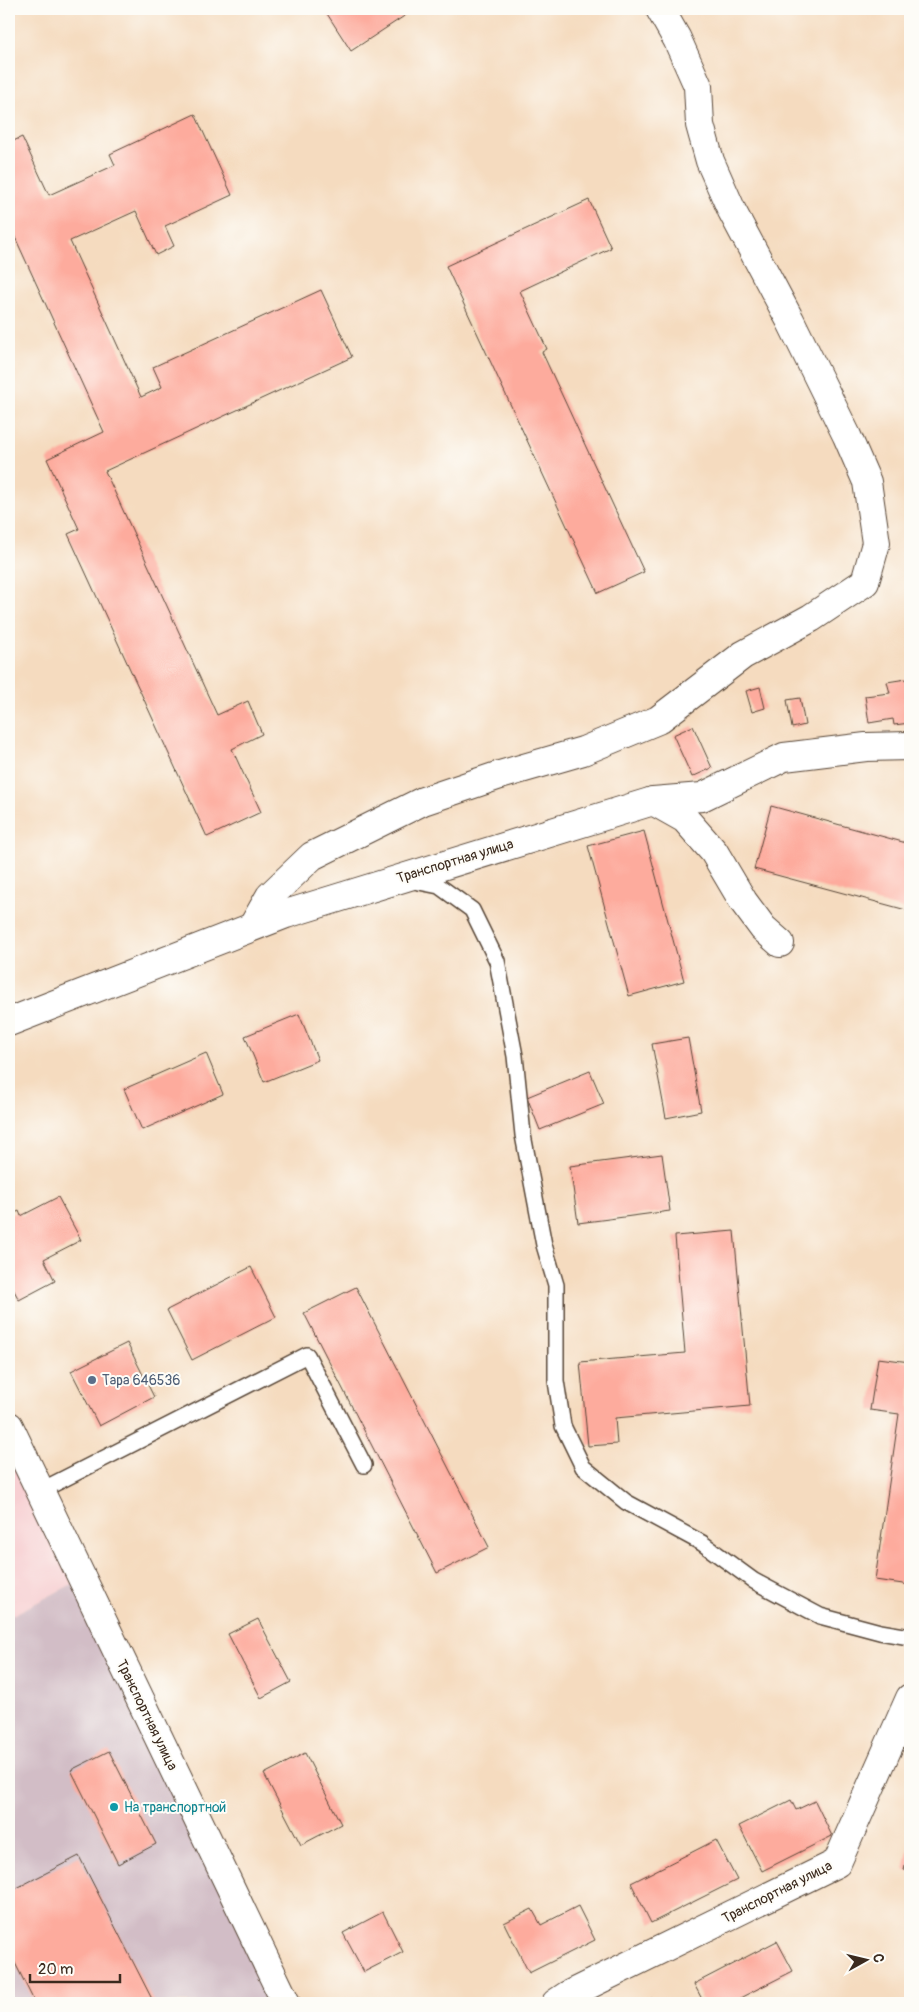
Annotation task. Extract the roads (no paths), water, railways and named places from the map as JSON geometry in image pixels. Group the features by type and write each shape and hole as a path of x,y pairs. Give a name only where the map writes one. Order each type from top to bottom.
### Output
{"street":[{"path":"253,926 270,896 312,856 422,801 500,775 584,751 658,720 743,655 811,618 865,582 876,543 867,482 847,436 790,320 728,203 710,161 700,125 698,86 677,39 660,9"},
{"name":"Транспортная улица","path":"9,1022 286,914 653,801 702,797 784,757 866,747 910,746"},
{"path":"653,801 685,819 714,852 743,902 763,928 780,943"},
{"name":"Транспортная улица","path":"9,1426 286,2003"},
{"name":"Транспортная улица","path":"556,2003 568,1995 837,1863 910,1698"}],"lane":[{"path":"400,878 439,886 472,910 497,961 515,1056 523,1135 544,1245 556,1286 556,1381 563,1426 583,1467 626,1502 702,1543 754,1581 820,1616 880,1632 910,1637"},
{"path":"40,1492 307,1354 364,1465"}],"place":[{"name":"Тара 646536","path":"92,1380"},
{"name":"На транспортной","path":"114,1807"}]}
